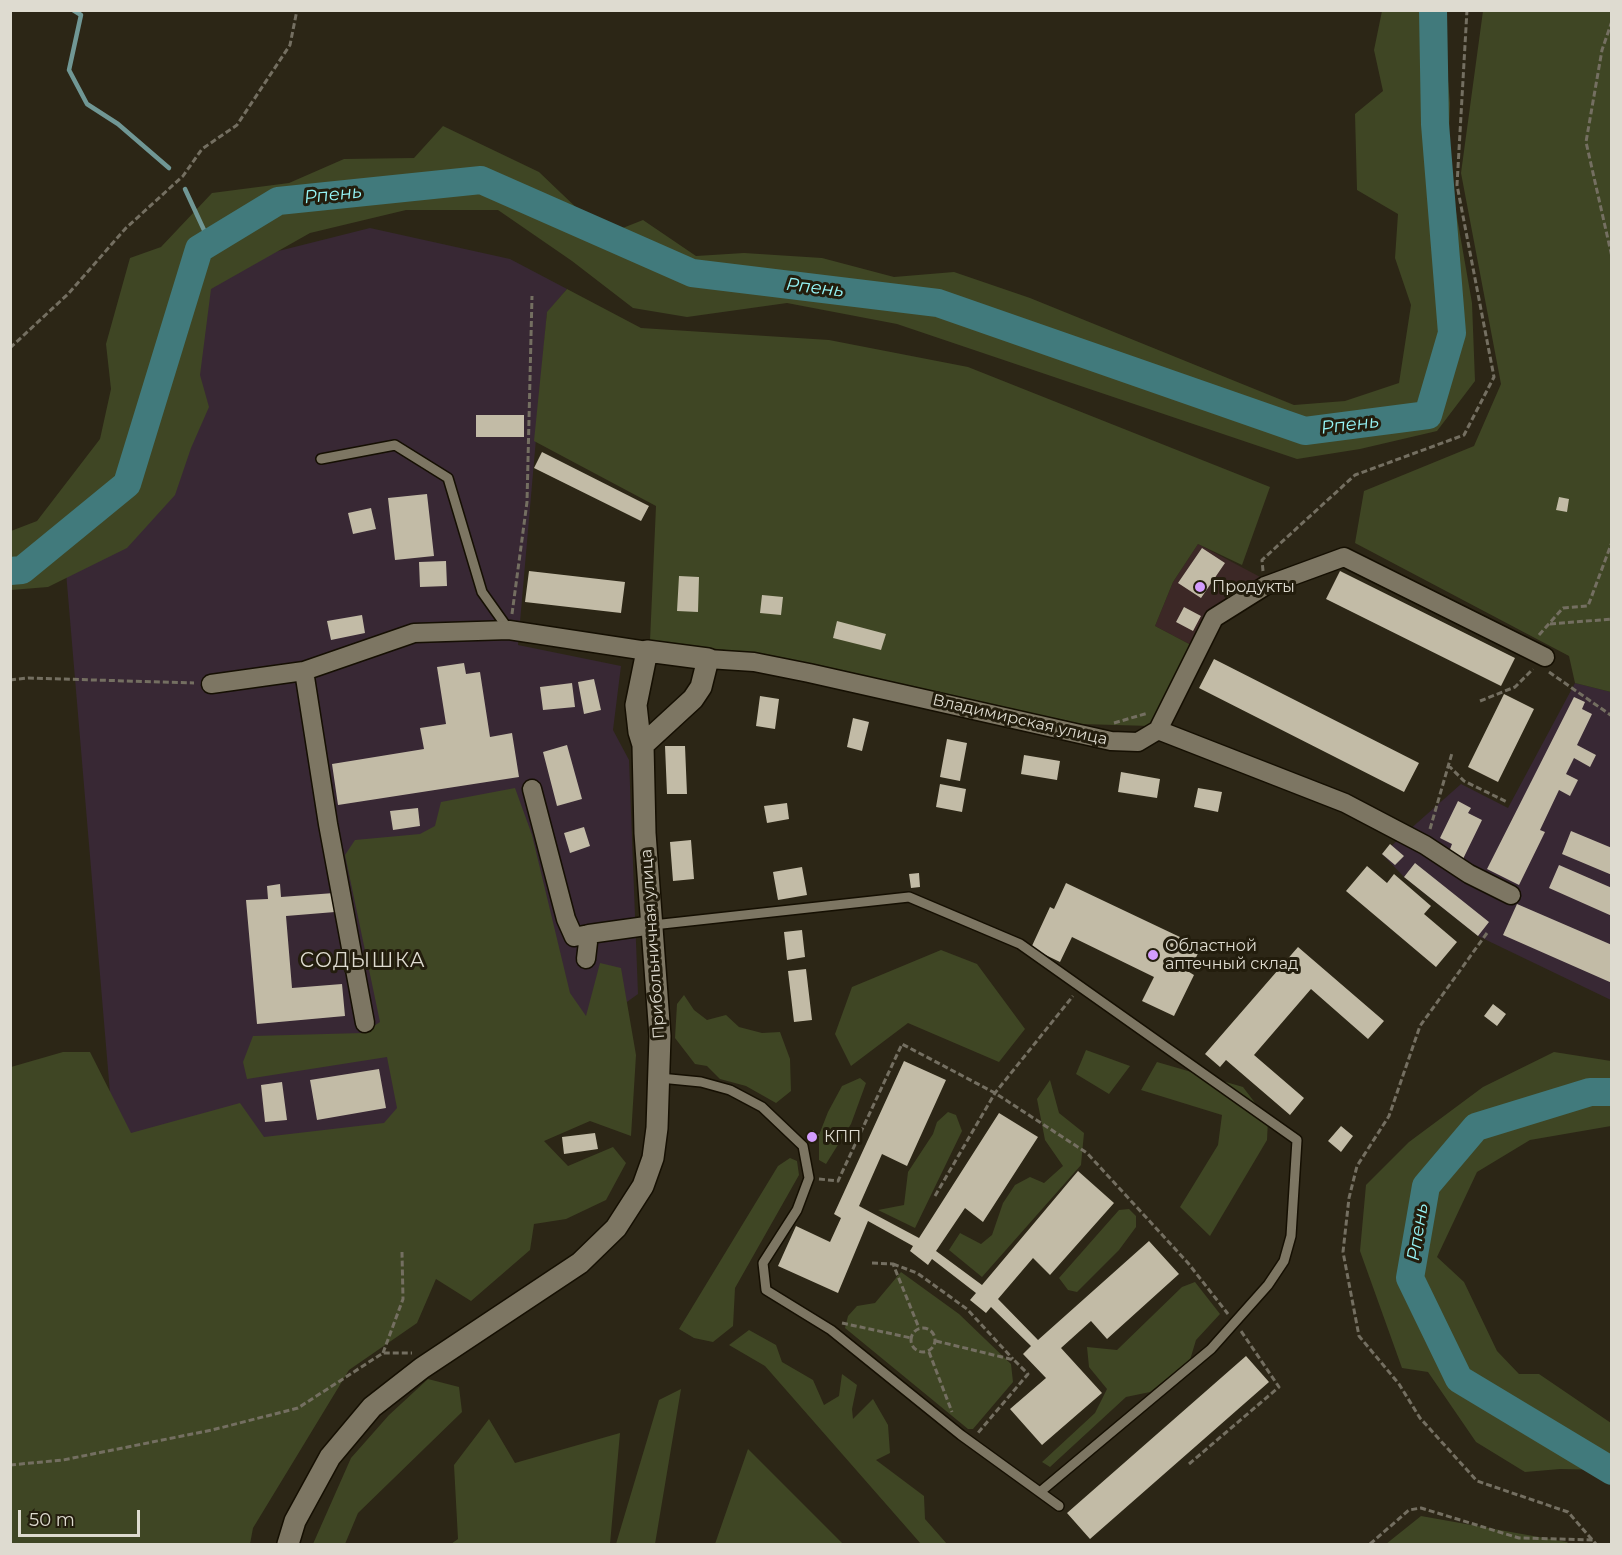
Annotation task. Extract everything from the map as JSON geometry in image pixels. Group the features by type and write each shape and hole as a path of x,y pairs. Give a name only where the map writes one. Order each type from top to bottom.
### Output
{"street":[{"path":"1511,895 1469,874 1425,845 1345,803 1158,730 1214,618 1265,586 1344,556 1545,657"},
{"path":"211,684 304,671 414,633 509,630 708,658 700,687 693,699 643,745"},
{"name":"Прибольничная улица","path":"288,1545 295,1521 330,1456 372,1407 422,1368 580,1263 616,1228 643,1186 653,1158 660,1078 659,995 645,832 643,745 636,705 647,651"},
{"name":"Владимирская улица","path":"708,658 754,662 809,673 1111,741 1138,742 1158,730"},
{"path":"304,671 328,824 365,1023"},
{"path":"532,789 566,919 574,937 653,925"},
{"path":"586,959 589,934"}],"lane":[{"path":"321,459 395,445 448,478 482,592 509,630"},
{"path":"653,925 909,897 1020,944 1297,1140 1291,1236 1284,1261 1269,1285 1211,1349 1040,1492"},
{"path":"660,1078 701,1082 730,1090 762,1107 803,1146 809,1178 797,1210 763,1263 766,1290 831,1330 969,1442 1059,1506"}],"path":[{"path":"10,348 68,294 126,228 183,176 202,149 237,125 290,45 297,10"},
{"path":"1265,586 1263,560 1355,475 1464,435 1494,377 1457,184 1467,10"},
{"path":"1611,21 1602,50 1586,142 1611,257"},
{"path":"509,630 527,502 532,296"},
{"path":"1528,648 1563,608 1588,606 1611,542"},
{"path":"1548,624 1611,619"},
{"path":"1480,701 1515,687 1545,657"},
{"path":"1545,657 1548,671 1611,716"},
{"path":"10,680 28,678 211,684"},
{"path":"1108,724 1168,709"},
{"path":"1425,845 1452,753"},
{"path":"1448,765 1464,781 1507,802"},
{"path":"1487,933 1420,1026 1389,1116 1357,1166 1349,1197 1343,1252 1359,1336 1399,1384 1419,1418 1477,1480 1568,1512 1596,1545"},
{"path":"935,1196 996,1093 1080,987"},
{"path":"809,1178 838,1181 902,1044 996,1093 1087,1153 1188,1263 1234,1321 1279,1387 1189,1464"},
{"path":"10,1465 75,1458 298,1408 383,1353 403,1299 402,1252"},
{"path":"872,1263 893,1264 917,1272 967,1310 1028,1374 969,1442"},
{"path":"893,1264 919,1328"},
{"path":"836,1322 911,1338"},
{"path":"919,1328 911,1338 912,1345 917,1351 929,1352"},
{"path":"919,1328 928,1328 934,1333 936,1341 929,1352"},
{"path":"936,1341 1014,1360"},
{"path":"929,1352 961,1435"},
{"path":"1370,1545 1409,1510 1421,1508 1519,1538 1593,1540"}],"shaded area":[{"path":"370,228 510,259 567,289 547,313 518,645 621,666 613,730 629,760 638,994 442,1135 116,1164 61,513 187,274"},
{"path":"1198,544 1262,578 1191,645 1155,626 1173,582"},
{"path":"1575,683 1611,692 1611,1000 1478,936 1404,877 1382,854 1461,784 1508,808"}],"green space":[{"path":"1382,11 1442,11 1450,103 1448,166 1472,303 1475,381 1437,431 1360,449 1297,459 897,324 787,303 687,317 633,308 572,261 498,210 406,210 310,233 211,289 200,375 209,407 191,448 175,495 127,548 48,587 11,590 11,531 37,521 100,439 111,389 106,344 130,258 161,247 212,193 289,183 344,159 414,158 443,126 539,172 605,235 643,220 696,256 744,253 822,258 894,277 954,272 1030,298 1294,405 1345,401 1399,383 1411,305 1395,258 1398,214 1357,190 1355,114 1383,91 1374,50"},
{"path":"1483,11 1611,11 1611,692 1575,683 1569,656 1355,543 1364,491 1474,446 1501,384 1461,173"},
{"path":"567,289 641,328 829,340 968,367 1270,487 1242,565 1198,544 1173,582 1155,626 1191,645 1150,726 1081,724 760,654 650,641 656,506 534,441 547,312"},
{"path":"515,788 532,835 570,993 586,1016 600,963 621,968 636,1055 631,1136 590,1121 544,1141 568,1166 613,1147 626,1163 606,1200 566,1219 534,1224 530,1250 471,1301 436,1279 417,1323 349,1370 253,1528 250,1544 11,1544 11,1067 63,1052 90,1052 131,1133 240,1103 264,1137 384,1123 397,1108 387,1057 247,1079 243,1062 253,1036 363,1033 380,1022 345,855 355,840 420,834 435,826 441,802"},
{"path":"941,950 977,964 1025,1029 999,1062 908,1023 851,1066 835,1034 852,987"},
{"path":"684,995 694,1010 707,1020 726,1015 739,1027 762,1033 780,1032 790,1059 791,1091 776,1103 746,1086 720,1079 707,1066 695,1064 675,1038 677,1004"},
{"path":"1086,1050 1130,1066 1109,1094 1076,1074"},
{"path":"1554,1052 1611,1061 1611,1126 1530,1140 1477,1172 1437,1257 1464,1282 1497,1351 1519,1374 1539,1374 1611,1423 1611,1480 1609,1470 1560,1469 1525,1472 1476,1442 1428,1372 1402,1368 1360,1251 1366,1185 1409,1142 1483,1087"},
{"path":"1157,1062 1243,1087 1268,1120 1267,1140 1210,1236 1180,1207 1218,1145 1222,1115 1141,1090"},
{"path":"860,1078 866,1083 851,1124 826,1164 819,1160 819,1135 828,1112 842,1086"},
{"path":"1050,1080 1059,1113 1084,1133 1081,1165 982,1277 949,1250 960,1233 981,1244 992,1235 1003,1203 1015,1185 1030,1177 1044,1183 1063,1166 1045,1140 1037,1099"},
{"path":"948,1112 956,1115 962,1131 915,1228 878,1210 904,1205 908,1172 933,1134 937,1122"},
{"path":"790,1158 797,1161 799,1175 735,1288 733,1326 713,1342 694,1338 679,1329 778,1166"},
{"path":"1129,1209 1136,1216 1136,1227 1119,1250 1077,1292 1068,1290 1059,1278 1119,1210"},
{"path":"901,1272 959,1314 1011,1364 1013,1382 973,1429 968,1429 845,1328 848,1316 857,1306 875,1303"},
{"path":"1195,1282 1220,1314 1196,1340 1190,1360 1150,1392 1126,1397 1050,1467 1042,1462 1095,1413 1107,1389 1089,1367 1087,1347 1117,1350 1182,1287"},
{"path":"749,1330 776,1345 782,1362 813,1380 824,1405 839,1396 842,1374 857,1385 852,1409 853,1419 873,1399 888,1425 890,1453 876,1460 924,1496 925,1519 947,1544 921,1544 765,1366 729,1345"},
{"path":"428,1379 459,1387 462,1412 358,1513 345,1544 313,1544 351,1458 389,1415"},
{"path":"681,1389 655,1544 616,1544 659,1400"},
{"path":"489,1419 515,1463 620,1433 610,1544 451,1544 458,1539 454,1465"},
{"path":"748,1449 843,1544 715,1544"},
{"path":"1421,1516 1567,1542 1569,1544 1386,1544"}],"building":[{"path":"476,415 524,415 524,437 476,437"},
{"path":"542,452 649,506 641,521 534,468"},
{"path":"427,494 434,556 395,560 388,498"},
{"path":"1559,497 1569,499 1567,512 1556,510"},
{"path":"371,508 376,529 353,534 348,513"},
{"path":"1202,548 1225,563 1201,598 1178,583"},
{"path":"446,561 447,586 420,587 419,562"},
{"path":"529,571 625,582 621,613 525,602"},
{"path":"1340,571 1515,658 1501,686 1326,599"},
{"path":"679,576 699,577 698,612 677,611"},
{"path":"762,595 783,597 781,615 760,613"},
{"path":"1184,607 1201,616 1193,631 1176,622"},
{"path":"362,615 365,633 331,640 327,621"},
{"path":"837,621 886,634 881,650 833,638"},
{"path":"1214,659 1419,763 1404,792 1199,688"},
{"path":"464,663 466,674 480,672 490,737 512,733 519,777 338,805 332,764 424,749 420,728 446,724 437,667"},
{"path":"594,679 601,710 584,714 578,682"},
{"path":"572,683 575,707 543,710 540,687"},
{"path":"1504,694 1534,709 1498,782 1468,767"},
{"path":"760,696 779,699 775,729 756,726"},
{"path":"1574,697 1585,702 1582,709 1592,714 1577,745 1596,755 1590,767 1574,758 1566,774 1578,780 1570,796 1559,790 1540,830 1545,832 1519,885 1487,869"},
{"path":"853,718 869,722 862,751 847,747"},
{"path":"947,739 967,743 960,781 940,777"},
{"path":"567,745 582,799 557,806 543,752"},
{"path":"665,746 685,746 687,794 667,794"},
{"path":"1024,755 1060,761 1057,780 1021,774"},
{"path":"1121,772 1160,779 1157,798 1118,792"},
{"path":"940,784 966,789 962,812 936,807"},
{"path":"1198,788 1222,792 1218,812 1194,807"},
{"path":"1458,801 1471,808 1468,813 1482,820 1463,859 1449,852 1452,844 1440,838"},
{"path":"787,803 789,819 767,823 764,806"},
{"path":"418,808 420,826 393,830 390,811"},
{"path":"584,827 590,846 570,853 564,833"},
{"path":"1571,831 1612,848 1612,875 1562,854"},
{"path":"691,840 694,879 673,881 670,842"},
{"path":"1390,844 1404,856 1395,865 1382,854"},
{"path":"1415,863 1489,922 1478,936 1404,877"},
{"path":"1559,865 1612,888 1612,916 1549,888"},
{"path":"1367,866 1387,883 1394,874 1431,906 1424,914 1457,942 1436,967 1346,891"},
{"path":"802,867 807,895 778,900 773,872"},
{"path":"919,873 920,887 911,888 909,874"},
{"name":"Областной аптечный склад","path":"1066,883 1201,947 1189,972 1194,975 1174,1016 1142,1001 1154,977 1072,937 1060,962 1031,948 1050,907 1054,909"},
{"path":"280,884 281,897 334,893 335,912 286,916 292,988 342,984 345,1016 257,1024 246,900 268,899 267,886"},
{"path":"1517,904 1612,945 1612,983 1503,935"},
{"path":"802,930 805,957 787,960 784,932"},
{"path":"1298,947 1384,1021 1368,1039 1311,989 1254,1055 1304,1098 1290,1115 1226,1060 1220,1067 1205,1054"},
{"path":"806,969 812,1020 794,1022 788,971"},
{"path":"1493,1004 1506,1014 1497,1026 1484,1016"},
{"path":"904,1061 946,1080 907,1166 882,1154 859,1206 919,1238 999,1113 1038,1137 983,1222 965,1208 936,1251 982,1285 1078,1171 1114,1203 1050,1275 1033,1258 998,1299 1038,1340 1149,1241 1179,1274 1107,1339 1091,1321 1061,1348 1102,1393 1042,1445 1010,1409 1046,1378 1023,1354 1031,1346 991,1307 986,1313 970,1300 976,1293 932,1259 928,1265 910,1251 913,1246 868,1221 838,1293 778,1266 796,1226 830,1242 841,1218 834,1214"},
{"path":"379,1069 386,1108 317,1120 310,1080"},
{"path":"282,1082 287,1120 265,1122 261,1085"},
{"path":"1341,1126 1353,1136 1341,1152 1328,1141"},
{"name":"КПП","path":"813,1130 819,1135 811,1143 806,1138"},
{"path":"595,1133 598,1149 564,1154 562,1137"},
{"path":"1246,1356 1269,1382 1090,1539 1067,1513"}],"waterway":[{"path":"73,10 81,15 69,70 87,104 118,124 169,168"},
{"name":"Рпень","path":"10,571 22,570 127,484 199,249 278,201 481,180 692,273 938,303 1305,431 1428,415 1452,333 1435,124 1433,10"},
{"path":"185,189 210,243"},
{"name":"Рпень","path":"1612,1092 1590,1092 1476,1127 1426,1186 1410,1278 1459,1379 1612,1471"}],"place":[{"name":"Продукты","path":"1200,587"},
{"name":"Областной аптечный склад","path":"1153,955"},
{"name":"КПП","path":"812,1137"}],"district":[{"name":"СОДЫШКА","path":"363,961"}]}
